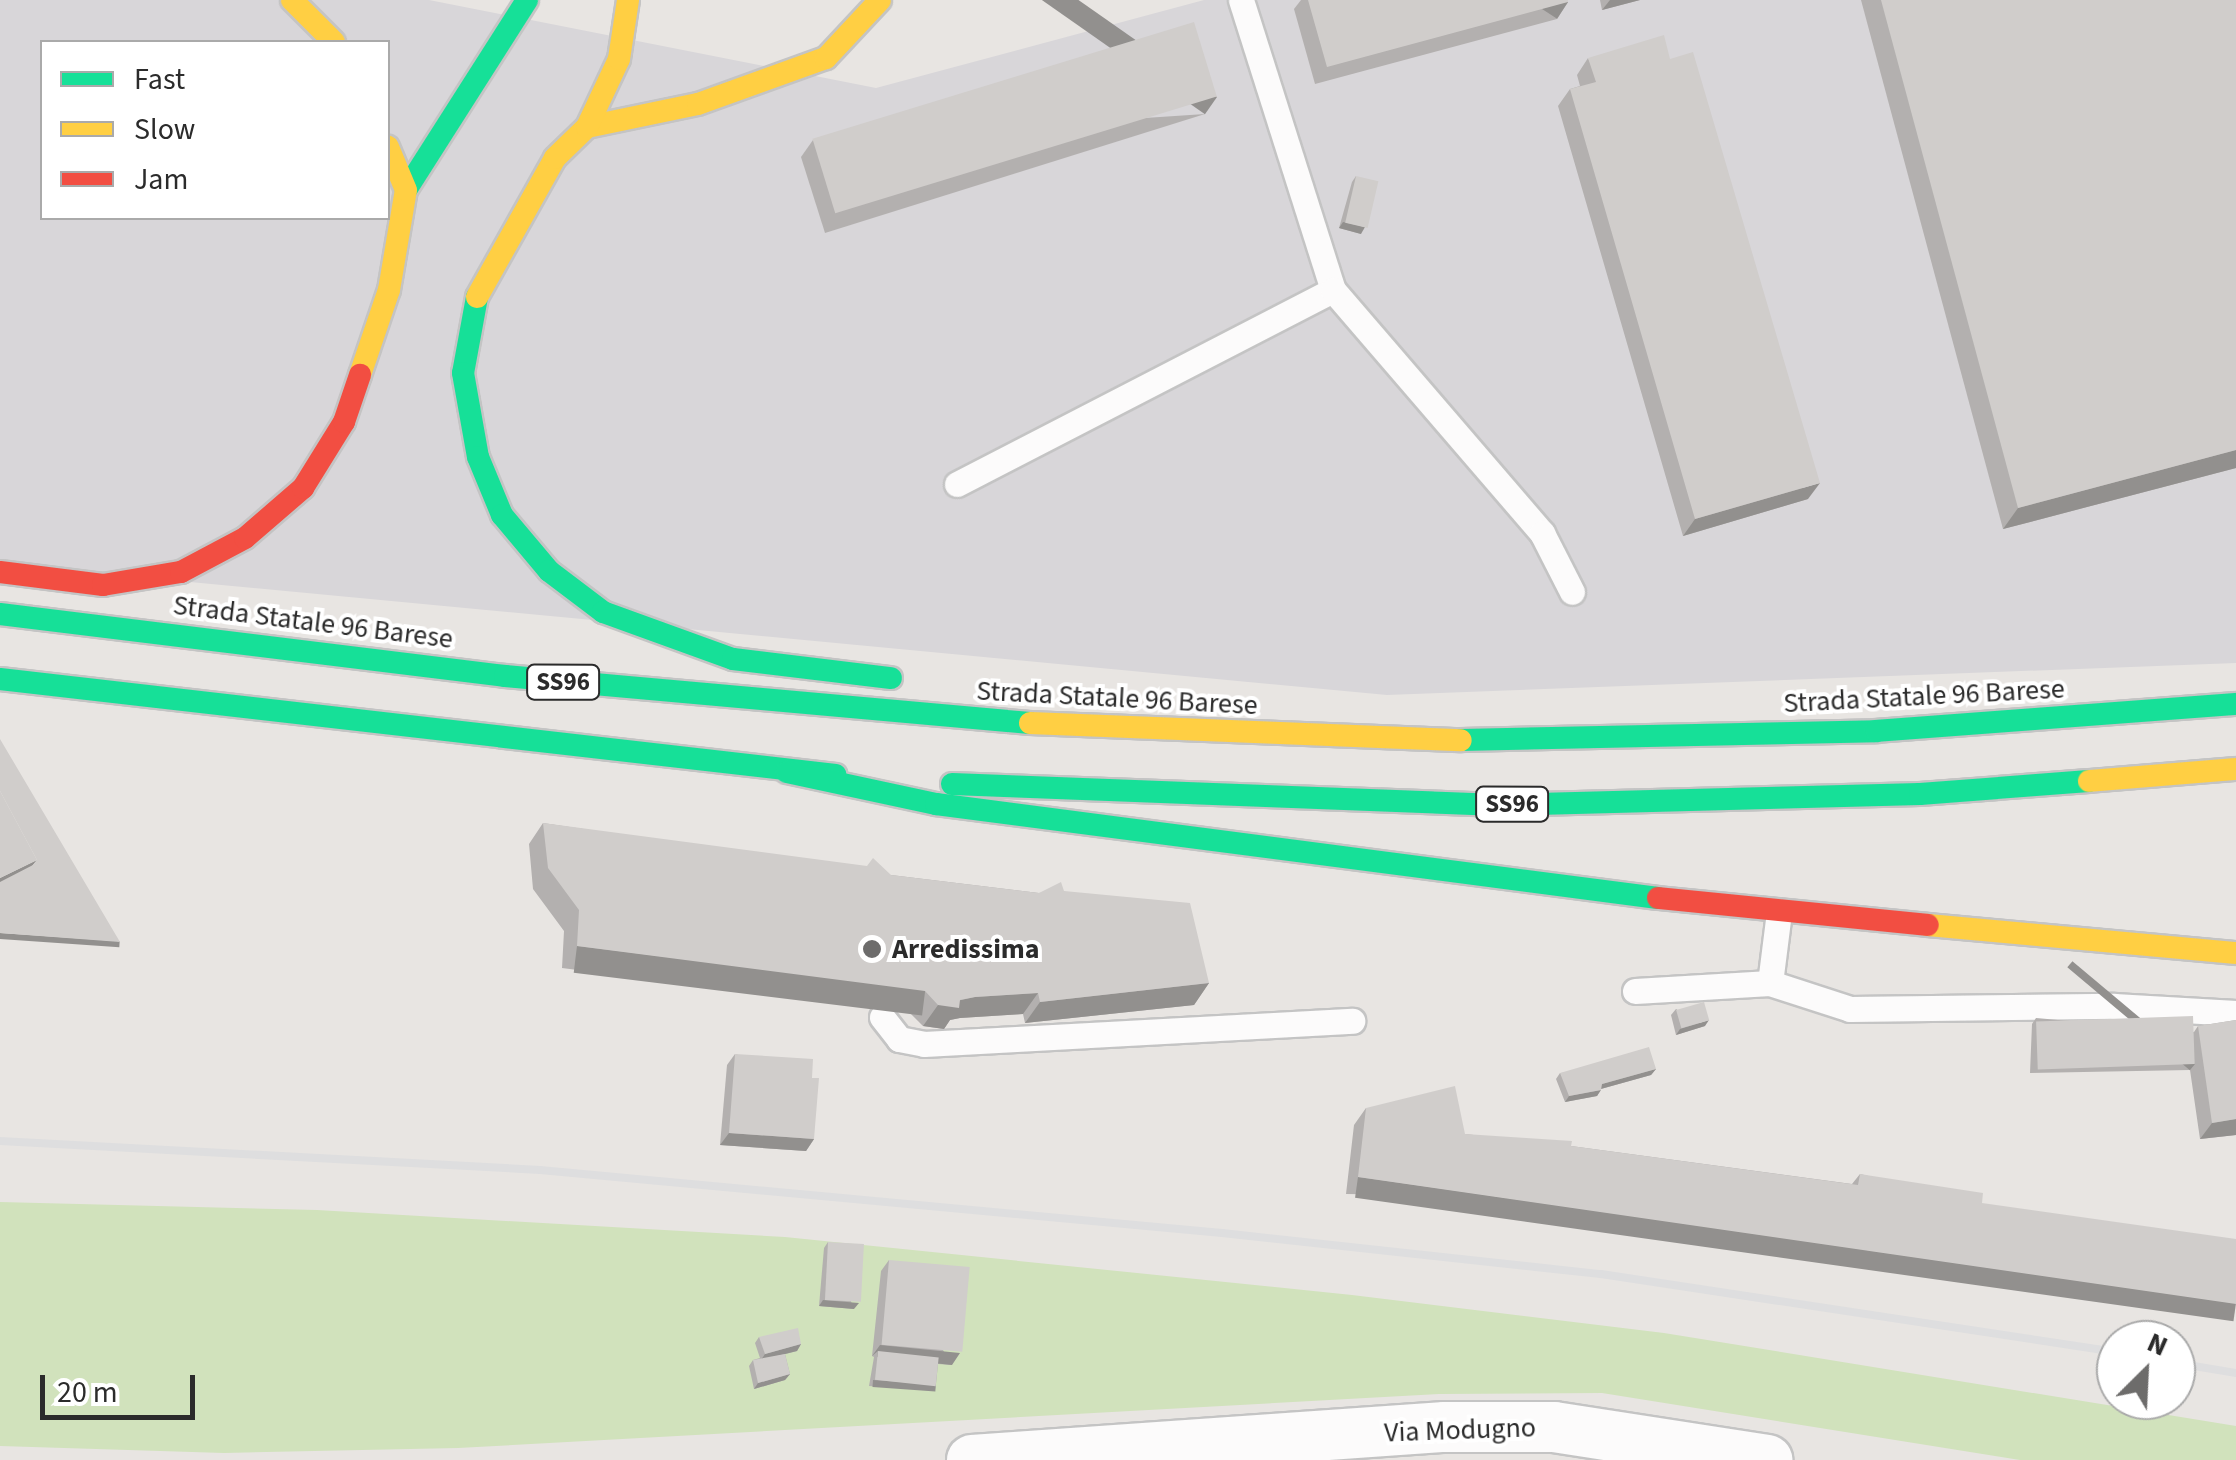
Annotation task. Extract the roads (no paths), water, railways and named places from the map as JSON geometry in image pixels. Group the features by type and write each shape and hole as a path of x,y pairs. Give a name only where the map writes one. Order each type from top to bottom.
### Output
{"main road":[{"path":"292,0 332,40"},
{"path":"0,572 103,585 181,572 245,538 303,488 344,422 371,354 406,190 469,82 527,0"},
{"path":"628,0 619,58 587,127 536,187 476,299 463,374 478,456 502,515 548,570 603,612 666,639 734,658 916,683"},
{"path":"587,127 698,104 826,58 880,0"},
{"path":"390,152 406,190"},
{"name":"Strada Statale 96 Barese","path":"0,614 542,680 1127,732 1418,741 1876,731 2236,704"},
{"name":"SS96","path":"0,679 787,772 1253,800 1499,805 1920,794 2236,770"},
{"path":"954,692 1127,732"},
{"path":"787,772 992,812 1779,912 2236,953"}],"street":[{"name":"Via Modugno","path":"972,1460 1446,1427 1554,1427 1767,1460"}],"lane":[{"path":"1241,0 1334,290 1542,534 1572,592"},
{"path":"957,484 1334,290"},
{"path":"1770,983 1779,912"},
{"path":"1635,991 1770,983 1850,1009 2114,1006 2236,1013"},
{"path":"882,1017 898,1038 924,1044 1352,1021"}],"railway":[{"path":"0,1141 540,1170 1222,1233 1601,1274 2096,1349"},
{"path":"2196,1366 2236,1373"}],"place":[{"name":"Arredissima","path":"872,949"}]}
